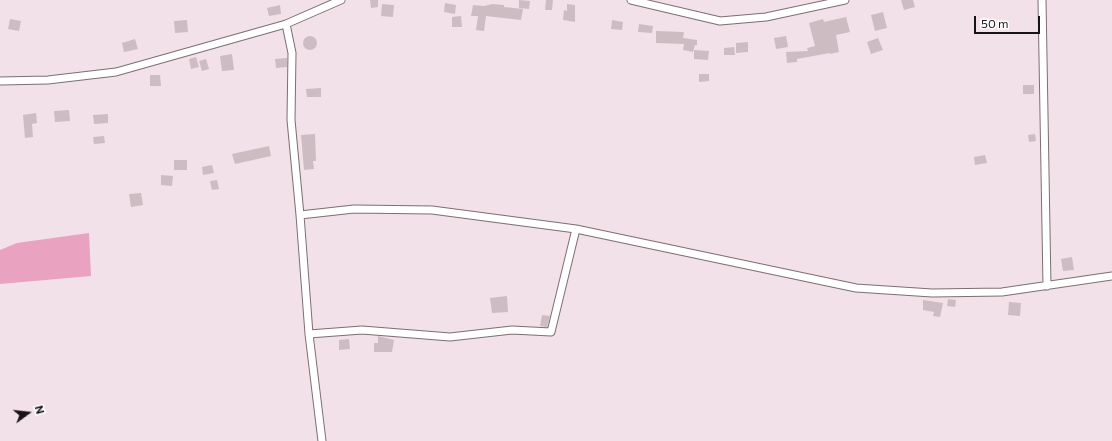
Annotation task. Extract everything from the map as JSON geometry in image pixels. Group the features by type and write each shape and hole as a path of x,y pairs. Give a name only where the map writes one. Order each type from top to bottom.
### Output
{"street":[{"path":"0,81 48,80 116,72 286,24 341,0"},
{"path":"631,0 720,21 766,16 845,0"},
{"path":"1042,0 1047,286"},
{"path":"286,24 292,53 291,120 309,334 322,441"},
{"path":"300,215 354,209 432,210 576,229 856,288 932,293 1002,292 1112,276"},
{"path":"309,334 362,330 450,337 512,330 551,332 576,229"}],"shaded area":[{"path":"89,233 91,276 0,284 0,250 17,243"}],"building":[{"path":"370,0 378,0 378,7 371,8"},
{"path":"519,0 530,1 529,9 519,8"},
{"path":"546,0 553,0 552,10 545,10"},
{"path":"901,0 913,0 915,7 904,10"},
{"path":"445,3 456,5 455,14 444,12"},
{"path":"382,4 394,5 393,17 381,16"},
{"path":"492,4 523,9 521,20 486,16 484,31 476,30 478,16 471,16 473,5 484,6"},
{"path":"567,4 575,5 575,22 563,20 564,10 567,11"},
{"path":"280,5 281,14 269,16 267,8"},
{"path":"883,12 887,28 875,31 871,15"},
{"path":"461,16 462,27 452,27 452,17"},
{"path":"846,17 850,32 836,35 839,52 797,59 797,62 787,63 786,52 808,51 807,48 815,46 809,23 823,19 824,22"},
{"path":"10,19 21,21 19,31 8,29"},
{"path":"187,20 188,32 175,33 174,21"},
{"path":"612,20 623,22 622,30 611,29"},
{"path":"639,24 653,26 652,33 638,32"},
{"path":"656,31 684,32 683,38 697,40 697,45 695,45 693,52 683,50 684,44 656,43"},
{"path":"307,36 313,36 317,40 317,46 313,50 307,50 303,46 303,40"},
{"path":"786,36 788,47 776,49 774,38"},
{"path":"878,38 883,50 871,54 867,42"},
{"path":"135,39 138,49 124,52 122,43"},
{"path":"748,42 748,52 736,53 736,43"},
{"path":"734,47 735,55 724,55 724,48"},
{"path":"694,50 709,51 708,60 694,59"},
{"path":"232,54 234,70 222,71 220,56"},
{"path":"196,57 199,67 191,69 189,59"},
{"path":"287,58 287,67 276,68 275,59"},
{"path":"206,59 209,69 202,71 199,61"},
{"path":"699,74 709,74 709,81 699,82"},
{"path":"150,75 160,75 161,86 150,86"},
{"path":"1023,85 1034,85 1034,94 1023,94"},
{"path":"321,88 321,97 307,97 306,89"},
{"path":"69,110 70,121 55,122 54,111"},
{"path":"36,113 37,123 32,124 33,137 25,138 23,115"},
{"path":"108,114 108,123 94,124 93,115"},
{"path":"315,134 316,161 313,161 314,169 304,170 301,135"},
{"path":"1035,134 1036,141 1029,142 1028,135"},
{"path":"104,136 105,143 94,144 93,137"},
{"path":"269,146 271,156 235,164 232,154"},
{"path":"985,155 987,163 975,165 974,157"},
{"path":"174,160 187,160 187,170 174,170"},
{"path":"212,165 214,173 203,175 202,167"},
{"path":"161,175 173,176 172,186 161,185"},
{"path":"217,180 219,189 212,190 210,181"},
{"path":"141,193 143,205 131,207 129,194"},
{"path":"1072,257 1074,270 1063,271 1061,259"},
{"path":"507,296 508,312 492,313 490,298"},
{"path":"948,299 956,300 955,307 947,306"},
{"path":"923,300 943,303 940,317 933,316 934,312 923,310"},
{"path":"1009,302 1021,303 1020,316 1008,315"},
{"path":"542,315 550,316 547,327 540,326"},
{"path":"378,336 394,340 392,352 374,352 374,343 378,343"},
{"path":"349,339 350,349 339,350 339,340"}]}
